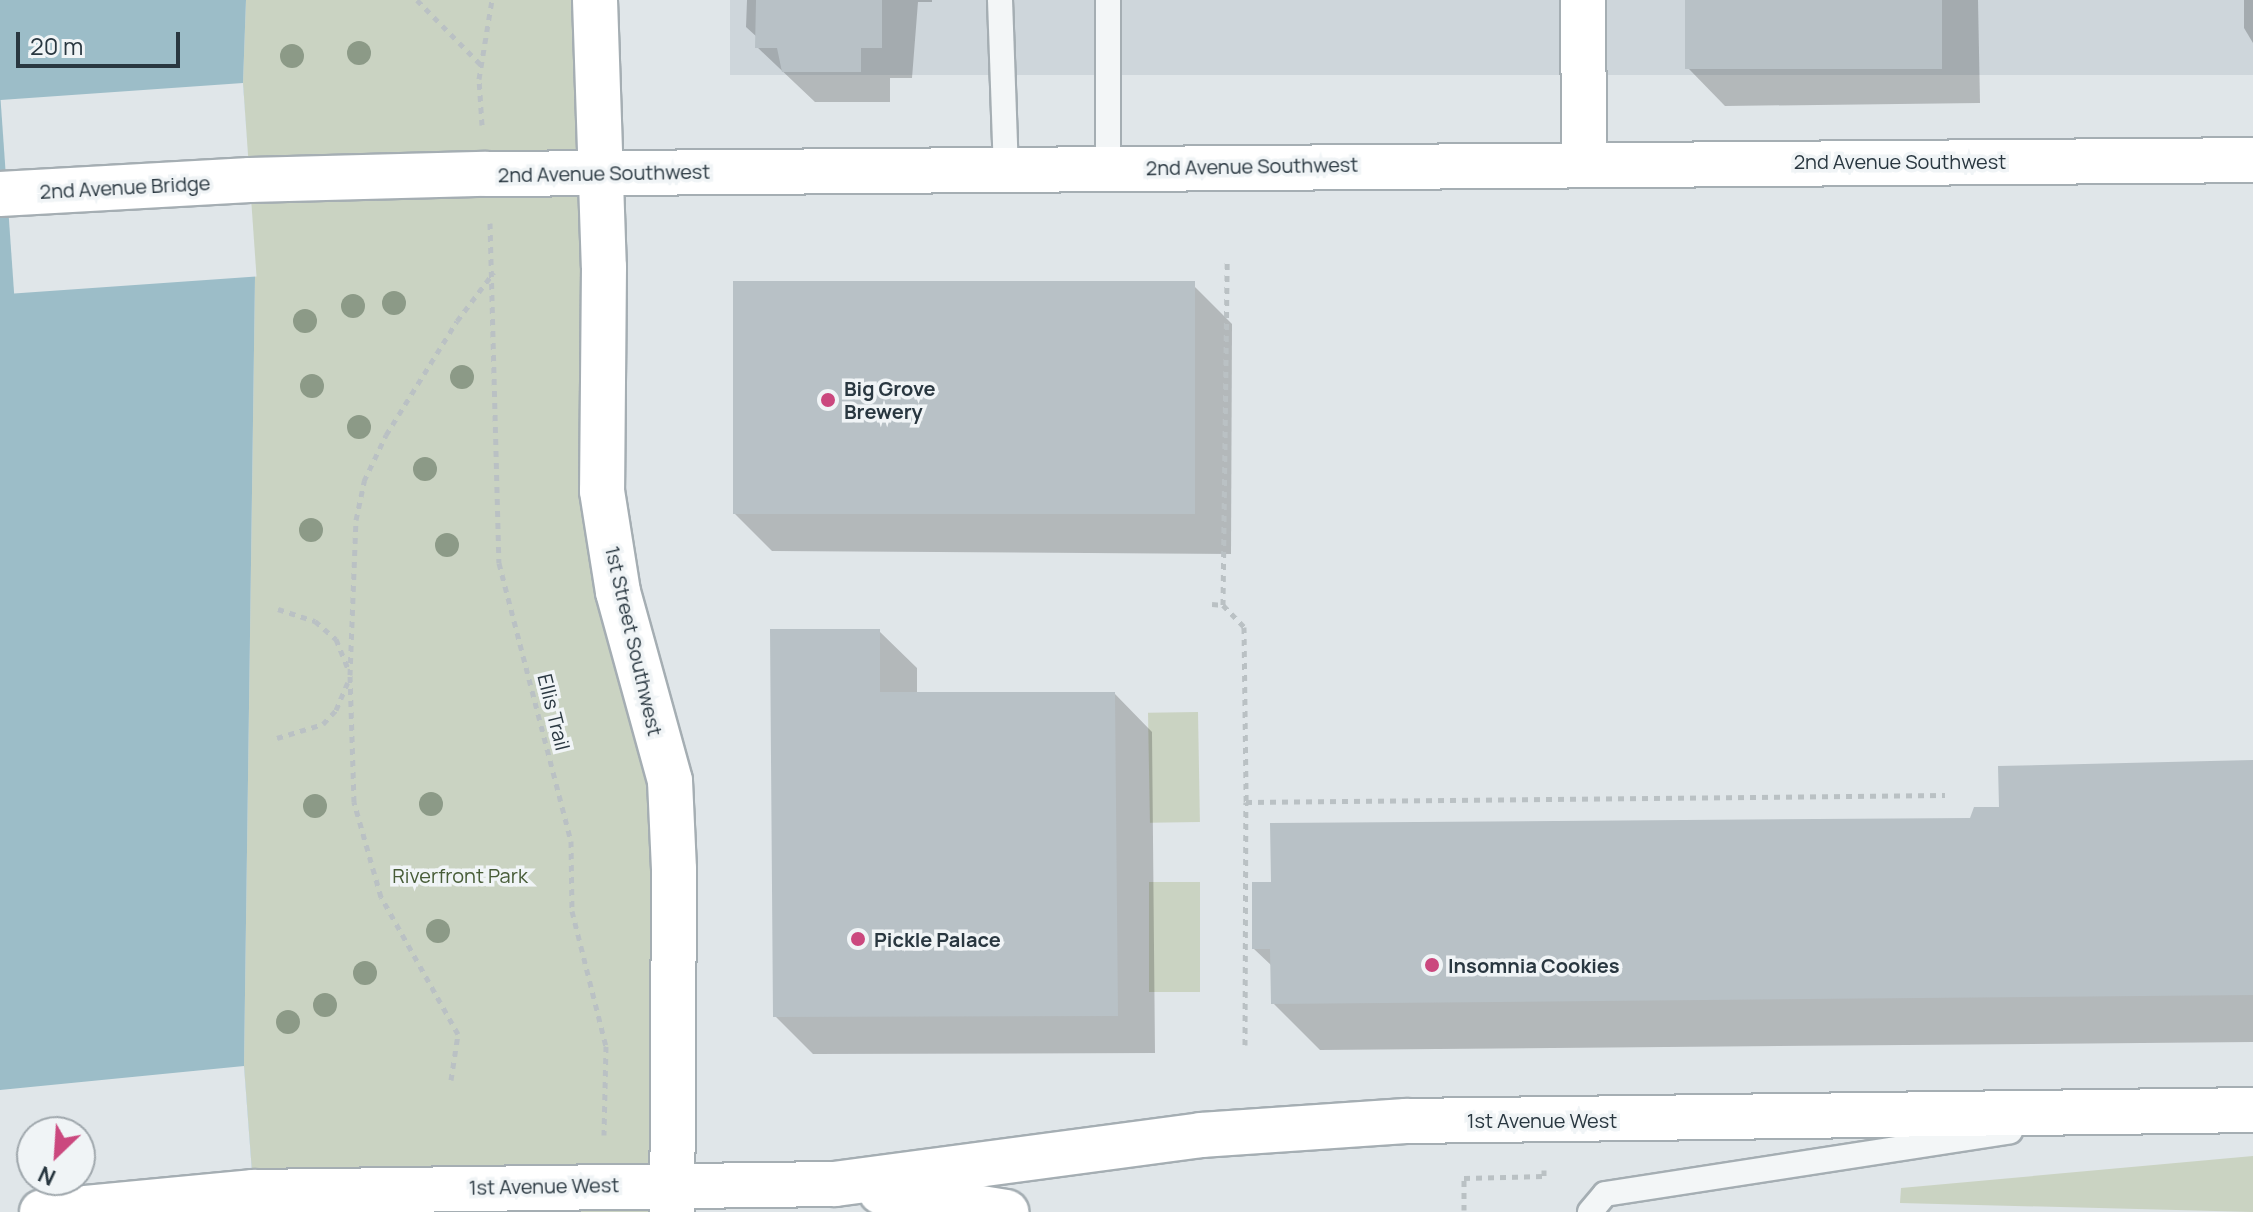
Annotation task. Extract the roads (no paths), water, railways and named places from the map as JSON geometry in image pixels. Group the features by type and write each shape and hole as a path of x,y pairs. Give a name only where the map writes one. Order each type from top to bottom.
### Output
{"main road":[{"name":"1st Street Southwest","path":"595,0 601,174 602,491 618,592 670,781 674,869 673,1199"},
{"path":"1583,0 1584,162"},
{"name":"2nd Avenue Southwest","path":"250,180 1584,162 2253,160"},
{"name":"2nd Avenue Bridge","path":"0,194 250,180"},
{"name":"1st Avenue West","path":"42,1212 253,1192 604,1184 673,1199 835,1184 1201,1135 1406,1121 2253,1110"},
{"name":"1st Avenue West","path":"835,1184 1006,1212"}],"lane":[{"path":"1000,0 1006,169"},
{"path":"1108,0 1108,168"},
{"path":"1590,1212 1605,1194 2155,1112"}],"water":[{"path":"0,0 246,0 243,83 255,277 244,1066 255,1212 0,1212"}],"place":[{"name":"Big Grove Brewery","path":"828,400"},
{"name":"Pickle Palace","path":"858,939"},
{"name":"Insomnia Cookies","path":"1432,965"}],"park label":[{"name":"Riverfront Park","path":"460,875"}]}
